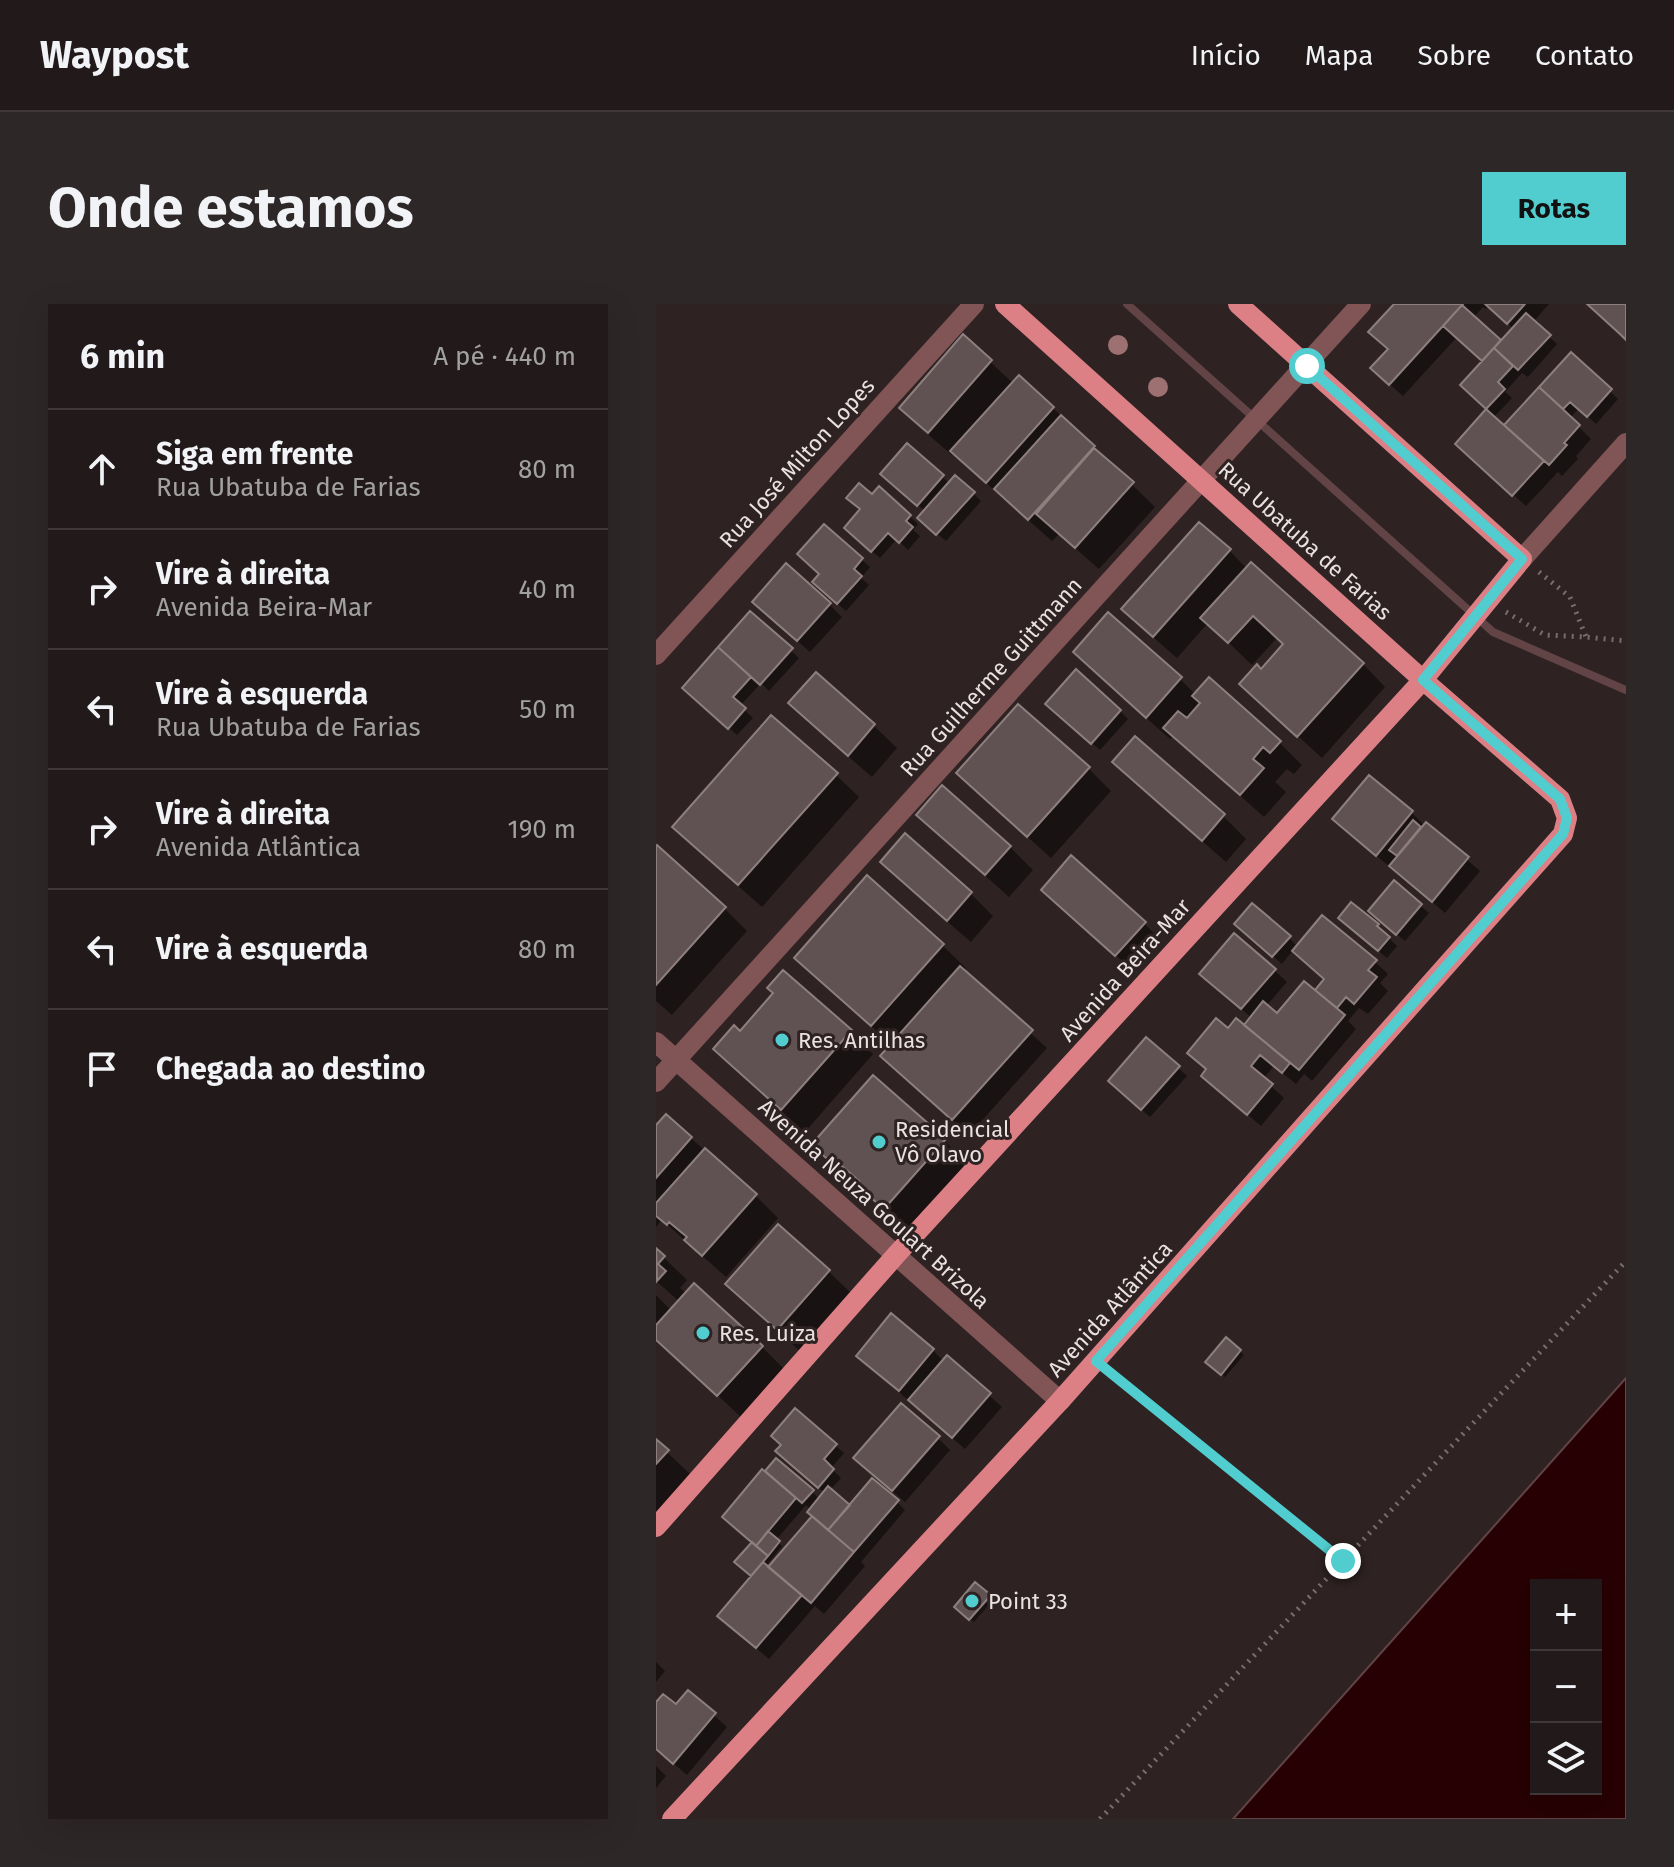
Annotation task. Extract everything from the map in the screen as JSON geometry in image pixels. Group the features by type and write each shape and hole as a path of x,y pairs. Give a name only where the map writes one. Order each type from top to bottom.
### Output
{"main road":[{"name":"Rua Ubatuba de Farias","path":"1005,304 1560,799 1567,818"},
{"path":"1238,304 1517,566"},
{"name":"Avenida Beira-Mar","path":"656,1527 896,1255 1423,680 1517,566"},
{"name":"Avenida Atlântica","path":"672,1819 1096,1361 1563,834 1567,818"}],"street":[{"name":"Rua José Milton Lopes","path":"656,655 974,304"},
{"name":"Rua Guilherme Guittmann","path":"656,1082 1361,304"},
{"name":"Avenida Beira-Mar","path":"1517,566 1626,443"},
{"name":"Avenida Neuza Goulart Brizola","path":"656,1042 1060,1401"}],"path":[{"path":"1517,566 1570,597 1586,637"},
{"path":"1488,601 1545,635 1626,641"},
{"path":"1100,1819 1626,1261"},
{"path":"1096,1361 1343,1561"}],"shaded area":[{"path":"1626,1378 1626,1819 1233,1819"}],"building":[{"path":"1394,304 1463,304 1389,385 1370,368 1388,349 1368,332"},
{"path":"1485,304 1525,304 1507,324"},
{"path":"1587,304 1626,304 1626,340 1621,335"},
{"path":"1462,305 1501,340 1482,361 1443,326"},
{"path":"1526,313 1551,335 1518,370 1494,348"},
{"path":"963,334 992,360 928,433 899,408"},
{"path":"1494,348 1513,366 1498,382 1505,389 1486,409 1460,385"},
{"path":"1571,352 1612,389 1587,417 1570,402 1563,409 1539,387"},
{"path":"1019,375 1054,407 986,483 950,451"},
{"path":"1539,387 1580,425 1549,465 1504,425"},
{"path":"1486,409 1544,461 1512,496 1455,444"},
{"path":"1061,415 1095,446 1028,520 994,489"},
{"path":"907,443 944,475 917,506 880,474"},
{"path":"1094,448 1134,482 1075,548 1036,514"},
{"path":"955,475 975,492 936,535 917,518"},
{"path":"859,483 872,494 879,486 911,515 906,521 913,527 899,543 888,533 871,552 844,528 860,509 846,498"},
{"path":"1199,522 1231,549 1153,637 1121,609"},
{"path":"824,524 863,558 854,569 862,576 837,604 812,582 819,574 797,554"},
{"path":"1251,562 1364,663 1297,737 1239,684 1257,664 1261,669 1283,644 1253,616 1228,643 1200,618"},
{"path":"786,563 831,603 797,641 752,602"},
{"path":"750,611 793,648 760,685 718,647"},
{"path":"1108,612 1182,677 1146,718 1073,652"},
{"path":"718,647 751,677 733,697 746,708 728,729 682,688"},
{"path":"1076,669 1121,710 1091,744 1045,704"},
{"path":"816,672 875,724 848,756 788,703"},
{"path":"1209,677 1281,741 1270,753 1263,747 1253,759 1264,768 1240,795 1163,728 1178,711 1187,718 1200,703 1192,696"},
{"path":"1018,704 1090,767 1027,837 956,773"},
{"path":"771,715 838,773 738,885 672,827"},
{"path":"1135,736 1225,814 1202,841 1112,762"},
{"path":"1369,775 1413,811 1376,856 1332,819"},
{"path":"942,785 1011,846 985,875 916,815"},
{"path":"1413,820 1421,827 1397,856 1389,850"},
{"path":"1426,822 1469,857 1432,902 1389,866"},
{"path":"905,833 972,892 947,921 880,862"},
{"path":"656,846 726,907 656,985"},
{"path":"1071,855 1146,922 1115,956 1041,890"},
{"path":"867,875 944,944 871,1026 794,958"},
{"path":"1394,880 1422,904 1396,935 1368,911"},
{"path":"1351,902 1390,937 1378,951 1338,918"},
{"path":"1252,903 1291,936 1272,957 1234,924"},
{"path":"1322,915 1377,960 1368,970 1377,977 1354,1004 1346,997 1337,1008 1315,990 1324,979 1292,951"},
{"path":"1234,933 1276,969 1241,1009 1199,974"},
{"path":"960,966 1033,1030 952,1120 880,1056"},
{"name":"Res. Antilhas","path":"783,970 852,1030 781,1110 713,1049 734,1025 740,1031 773,993 767,988"},
{"path":"1304,981 1345,1015 1299,1070 1244,1025 1263,1001 1277,1013"},
{"path":"1216,1018 1228,1028 1236,1018 1290,1063 1282,1073 1260,1055 1251,1066 1273,1084 1247,1115 1201,1076 1206,1069 1187,1053"},
{"path":"1146,1037 1180,1066 1141,1110 1108,1081"},
{"name":"Residencial Vô Olavo","path":"873,1075 946,1139 884,1209 855,1184 859,1181 842,1166 839,1169 811,1145"},
{"path":"666,1114 692,1137 656,1178 656,1125"},
{"path":"705,1148 757,1194 702,1256 684,1240 687,1237 656,1216 656,1203"},
{"path":"778,1224 830,1270 777,1330 725,1284"},
{"path":"656,1248 665,1256 658,1264 666,1271 657,1281"},
{"name":"Res. Luiza","path":"694,1283 763,1346 717,1396 656,1340 656,1325"},
{"path":"891,1313 934,1349 899,1391 856,1356"},
{"path":"1226,1337 1241,1350 1221,1375 1205,1362"},
{"path":"947,1355 991,1393 952,1438 908,1400"},
{"path":"901,1403 940,1436 892,1491 853,1458"},
{"path":"795,1408 837,1444 824,1459 834,1469 818,1488 775,1451 781,1445 771,1436"},
{"path":"656,1439 669,1450 656,1464"},
{"path":"776,1458 814,1490 802,1503 765,1471"},
{"path":"762,1469 796,1498 756,1546 722,1517"},
{"path":"872,1478 899,1500 854,1552 828,1530"},
{"path":"828,1486 850,1505 828,1530 807,1512"},
{"path":"812,1516 854,1552 811,1603 768,1567"},
{"path":"768,1531 780,1541 768,1556 756,1546"},
{"path":"752,1542 768,1556 751,1576 734,1562"},
{"path":"763,1562 802,1595 756,1648 717,1616"},
{"name":"Point 33","path":"975,1582 991,1595 969,1620 954,1607"},
{"path":"688,1690 716,1713 673,1764 656,1749 656,1702 663,1694 676,1704"}],"waterway":[{"path":"1127,304 1493,632 1626,690"}],"place":[{"name":"Res. Antilhas","path":"782,1040"},
{"name":"Residencial Vô Olavo","path":"879,1142"},
{"name":"Res. Luiza","path":"703,1333"},
{"name":"Point 33","path":"972,1601"}],"route":[{"path":"1307,366 1522,559 1423,680 1560,799 1567,818 1563,834 1096,1361 1343,1561"}]}
